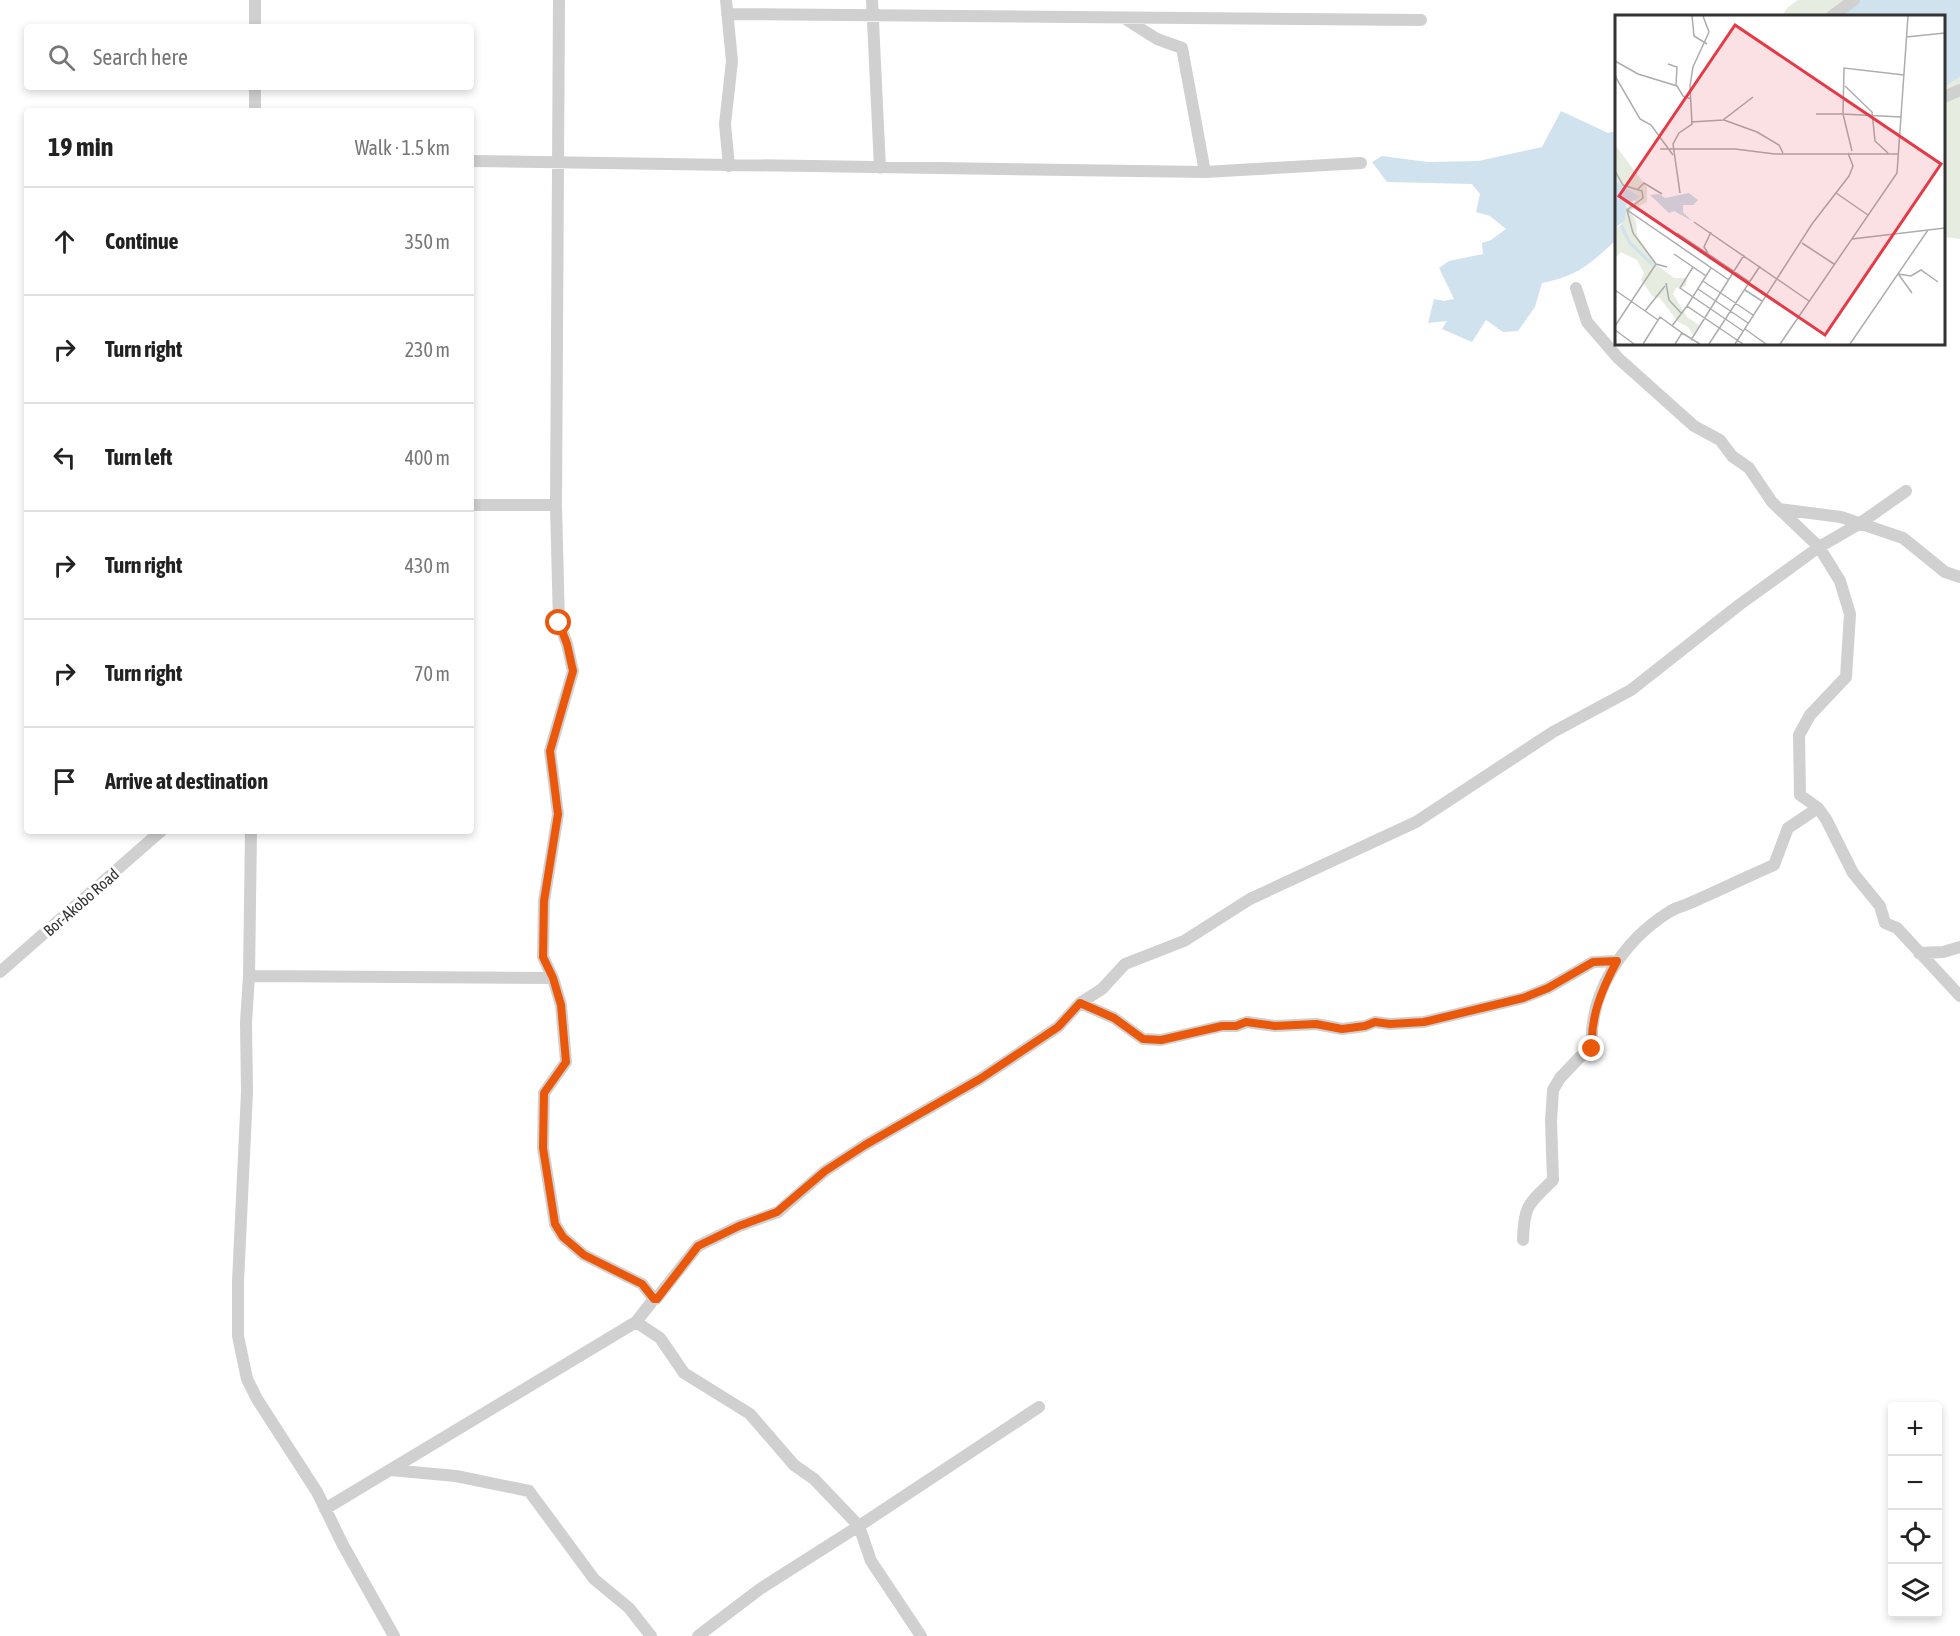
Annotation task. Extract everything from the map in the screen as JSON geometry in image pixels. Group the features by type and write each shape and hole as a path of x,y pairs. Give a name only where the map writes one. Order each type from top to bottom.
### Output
{"street":[{"path":"255,0 255,24"},
{"path":"559,0 556,504 559,623 573,671 550,751 558,814 544,901 543,957 553,978 561,1005 566,1062 544,1093 543,1148 555,1224 563,1237 584,1255 642,1284 654,1299"},
{"path":"726,0 732,61 725,124 729,166"},
{"path":"873,0 880,168"},
{"path":"1833,15 1854,0"},
{"path":"727,14 1421,21"},
{"path":"1126,19 1157,39 1182,48 1205,172"},
{"path":"255,90 255,108"},
{"path":"1945,97 1960,90"},
{"path":"474,161 1205,172 1361,163"},
{"path":"1576,288 1587,322 1618,358 1694,426 1720,440 1732,456 1749,468 1772,502 1819,547 1840,581 1850,614 1846,678 1810,715 1799,735 1800,795 1818,808 1826,819 1853,873 1880,906 1885,923 1897,928 1960,996"},
{"path":"325,1509 636,1322 698,1246 739,1226 777,1212 825,1171 875,1139 980,1079 1058,1027 1080,1003 1102,989 1125,964 1184,940 1250,899 1416,822 1553,732 1631,690 1739,605 1819,547 1859,524 1906,491"},
{"path":"474,505 556,504"},
{"path":"1779,509 1841,517 1903,538 1945,572 1960,577"},
{"path":"1523,1240 1525,1211 1553,1180 1551,1121 1553,1090 1560,1078 1580,1057 1592,1049 1595,1010 1605,983 1617,961 1639,936 1671,910 1774,865 1788,828 1818,808"},
{"name":"Bor-Akobo Road","path":"0,972 158,834"},
{"path":"251,834 246,1022 247,1092 238,1282 238,1336 247,1379 256,1399 317,1492 394,1636"},
{"path":"1919,953 1943,952 1960,947"},
{"path":"1080,1003 1114,1018 1143,1039 1161,1040 1222,1026 1236,1026 1246,1022 1275,1026 1316,1024 1342,1029 1365,1026 1375,1022 1390,1024 1424,1022 1523,998 1548,988 1593,962 1617,961"},
{"path":"249,976 553,978"},
{"path":"636,1322 660,1338 684,1374 750,1414 794,1465 814,1479 858,1526 871,1562 921,1636"},
{"path":"698,1636 760,1589 1039,1407"},
{"path":"390,1470 456,1476 530,1491 594,1580 629,1608 651,1636"}],"shaded area":[{"path":"1798,0 1855,0 1843,15 1783,15 1787,8"},
{"path":"1960,77 1960,239 1945,237 1945,86"}],"water":[{"path":"1855,0 1960,0 1960,77 1945,86 1945,15 1843,15"},
{"path":"1561,111 1608,133 1615,131 1615,241 1583,268 1565,277 1542,283 1535,307 1518,331 1503,332 1486,320 1472,342 1442,329 1447,321 1428,323 1434,299 1444,301 1454,299 1439,268 1449,261 1483,254 1482,243 1491,240 1506,229 1490,216 1476,212 1480,194 1472,184 1387,182 1372,162 1382,156 1428,162 1478,161 1542,147"}],"route":[{"path":"559,623 573,671 550,751 558,814 544,901 543,957 553,978 561,1005 566,1062 544,1093 543,1148 555,1224 563,1237 573,1243 584,1255 642,1284 654,1299 657,1299 698,1246 739,1226 777,1212 825,1171 865,1145 980,1079 1058,1027 1080,1003 1114,1018 1143,1039 1161,1040 1222,1026 1236,1026 1246,1022 1275,1026 1316,1024 1342,1029 1365,1026 1375,1022 1406,1024 1424,1022 1523,998 1548,988 1593,962 1617,961 1605,983 1595,1010 1592,1049"}]}
